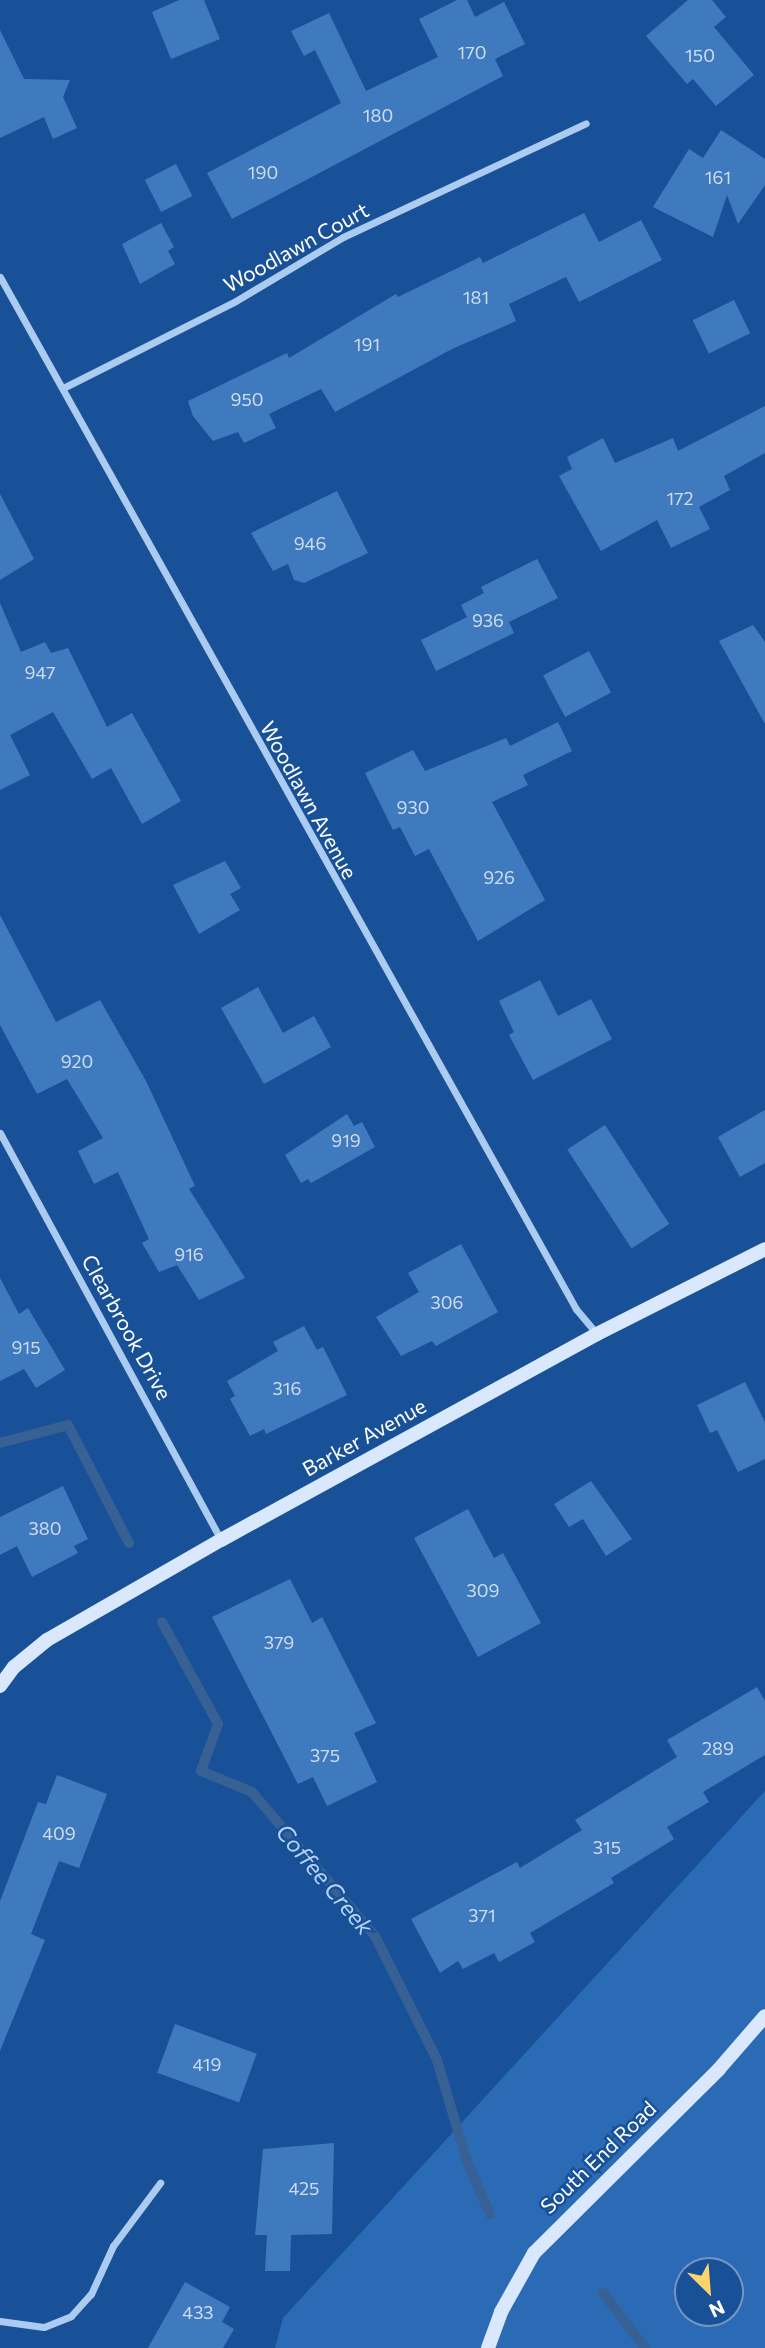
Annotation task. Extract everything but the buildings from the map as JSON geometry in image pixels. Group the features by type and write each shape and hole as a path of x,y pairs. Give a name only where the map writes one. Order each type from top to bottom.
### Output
{"street":[{"name":"Woodlawn Court","path":"62,388 234,302 343,237 586,123"},
{"name":"Woodlawn Avenue","path":"0,277 495,1166 576,1309 597,1334"},
{"name":"Clearbrook Drive","path":"0,1133 221,1540"},
{"name":"Barker Avenue","path":"1,1681 47,1640 221,1540 597,1334 765,1249"},
{"name":"South End Road","path":"488,2348 501,2312 534,2253 719,2069 765,2016"},
{"path":"0,2321 44,2327 71,2316 91,2294 113,2246 160,2183"}],"shaded area":[{"path":"765,1791 765,2348 275,2348 283,2318"}],"waterway":[{"name":"Coffee Creek","path":"0,1443 68,1425 129,1543"},
{"name":"Coffee Creek","path":"162,1622 218,1724 201,1771 252,1792 375,1936 437,2060 467,2162 490,2214"},
{"name":"Coffee Creek","path":"603,2293 645,2348"}]}
